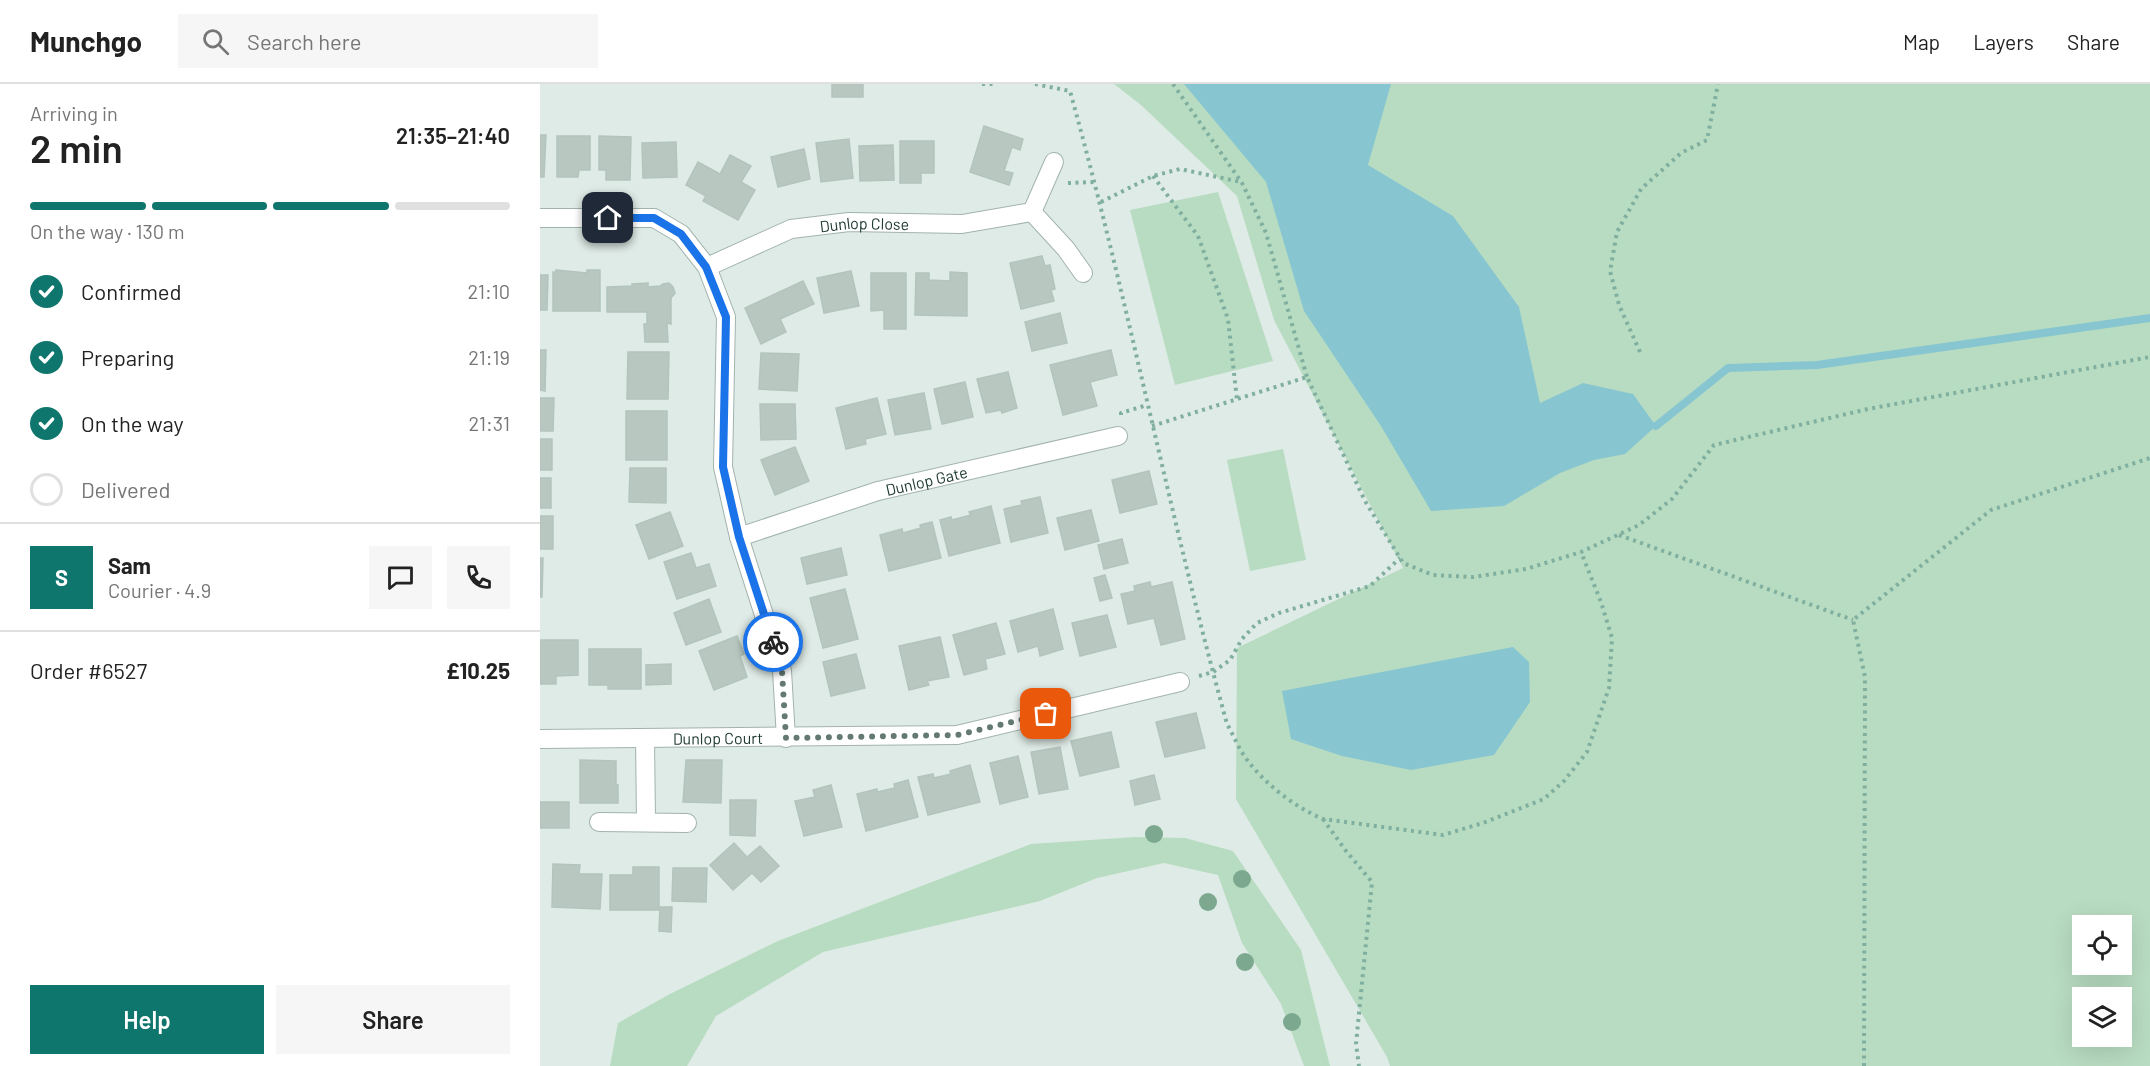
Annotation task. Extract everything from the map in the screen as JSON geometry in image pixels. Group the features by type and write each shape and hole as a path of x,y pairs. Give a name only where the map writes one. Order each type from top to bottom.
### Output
{"street":[{"path":"1054,162 1032,212 1066,249 1083,273"},
{"name":"Dunlop Close","path":"706,267 792,229 849,222 962,224 1032,212"},
{"path":"540,218 654,218 681,234 706,267 726,317 723,467 739,537 782,671 786,738"},
{"name":"Dunlop Gate","path":"739,537 878,491 1118,436"},
{"name":"Dunlop Court","path":"540,739 957,735 1180,682"},
{"path":"645,739 646,821"},
{"path":"599,822 687,823"}],"path":[{"path":"982,84 996,84"},
{"path":"1035,84 1070,91 1101,202 1152,426 1227,724 1248,761 1276,789 1307,812 1323,819 1443,835 1483,823 1544,799 1564,781 1587,752 1609,688 1612,638 1601,602 1581,552"},
{"path":"1173,84 1242,183 1266,233 1307,377 1365,501 1404,563 1433,575 1473,577 1526,568 1581,552 1639,525 1672,499 1714,445 1868,409 2150,357"},
{"path":"1640,352 1619,305 1610,271 1617,232 1641,189 1681,153 1707,140 1718,84"},
{"path":"1101,202 1153,176 1180,169 1242,183"},
{"path":"1153,176 1198,236 1228,320 1237,400"},
{"path":"1152,426 1307,377"},
{"path":"1853,620 1991,510 2150,458"},
{"path":"1618,534 1853,620"},
{"path":"1180,682 1213,672 1230,660 1242,639 1257,624 1279,613 1370,586 1400,558"},
{"path":"1853,620 1865,677 1864,1066"},
{"path":"1323,819 1372,882 1356,1044 1359,1066"}],"green space":[{"path":"1114,84 2150,84 2150,1066 1390,1066 1387,1057 1236,799 1237,648 1403,568 1274,320 1237,196 1141,105"},
{"path":"1218,192 1273,361 1175,385 1130,210"},
{"path":"1283,449 1306,560 1250,571 1227,460"},
{"path":"1135,837 1185,838 1233,851 1301,950 1330,1066 1304,1066 1281,1004 1242,943 1218,875 1164,863 1097,878 1040,901 823,952 716,1016 687,1066 610,1066 618,1023 668,995 778,941 1031,844"}],"water":[{"path":"1184,84 1391,84 1368,165 1453,216 1519,307 1540,403 1583,383 1633,394 1656,426 1625,454 1594,460 1560,473 1504,506 1431,511 1381,426 1304,311 1266,182"},
{"path":"1513,647 1529,662 1530,702 1494,755 1411,770 1342,756 1291,739 1282,691"}],"building":[{"path":"832,84 863,84 863,97 832,97"},
{"path":"984,126 1023,139 1020,150 1012,147 1004,171 1013,173 1009,185 970,172"},
{"path":"540,135 546,135 544,177 540,177"},
{"path":"557,136 590,136 590,170 579,170 578,177 557,177"},
{"path":"599,136 631,137 630,180 606,180 606,170 599,170"},
{"path":"849,139 853,178 821,182 816,143"},
{"path":"900,141 934,141 934,173 921,173 921,183 900,183"},
{"path":"676,142 677,177 643,178 642,143"},
{"path":"893,145 894,180 860,181 859,146"},
{"path":"804,149 810,179 778,187 771,157"},
{"path":"730,155 751,166 741,182 755,190 738,220 703,201 706,196 686,185 698,162 720,174"},
{"path":"1042,256 1045,266 1050,265 1055,289 1051,290 1054,301 1021,309 1010,263"},
{"path":"556,270 587,273 587,270 600,270 600,311 553,311 553,272"},
{"path":"851,271 859,306 824,313 817,278"},
{"path":"950,272 967,273 967,316 915,315 916,273 929,273 929,280 950,281"},
{"path":"871,273 906,273 906,329 884,329 884,310 871,311"},
{"path":"540,275 548,275 547,310 540,310"},
{"path":"803,281 814,304 780,319 786,332 761,344 745,308"},
{"path":"648,283 648,287 669,283 673,287 675,293 671,298 671,324 667,323 668,342 645,342 644,324 647,324 647,312 607,312 607,287"},
{"path":"1060,313 1067,343 1032,351 1025,322"},
{"path":"540,350 546,350 545,391 540,390"},
{"path":"1111,350 1117,375 1090,382 1097,406 1063,415 1050,365"},
{"path":"628,352 669,352 668,399 627,399"},
{"path":"761,353 799,354 797,391 759,389"},
{"path":"1008,372 1017,408 1002,413 1001,410 986,413 977,379"},
{"path":"965,382 973,417 942,424 934,389"},
{"path":"924,393 931,429 895,435 888,400"},
{"path":"540,398 554,398 553,431 540,431"},
{"path":"877,398 886,434 865,439 866,444 846,449 836,408"},
{"path":"760,404 795,404 796,439 761,440"},
{"path":"626,411 667,411 667,460 626,460"},
{"path":"540,439 552,439 552,470 540,470"},
{"path":"795,447 809,481 775,495 761,460"},
{"path":"630,468 666,468 666,503 629,502"},
{"path":"1149,471 1157,504 1120,513 1112,480"},
{"path":"540,478 551,478 551,508 540,508"},
{"path":"1040,497 1048,533 1011,542 1004,509 1022,505 1021,501"},
{"path":"991,506 1000,543 949,556 940,520 951,517 952,520 971,515 969,512"},
{"path":"1091,510 1099,541 1065,550 1057,518"},
{"path":"670,512 683,546 649,559 636,525"},
{"path":"540,516 553,516 553,549 540,549"},
{"path":"932,522 941,558 889,571 880,535 902,529 903,533"},
{"path":"1122,539 1128,563 1104,569 1098,545"},
{"path":"841,548 847,575 807,584 801,558"},
{"path":"691,553 696,568 709,564 716,586 677,599 664,562"},
{"path":"540,558 543,558 542,597 540,597"},
{"path":"1105,575 1112,598 1100,601 1094,578"},
{"path":"1150,582 1151,587 1172,582 1185,639 1161,645 1154,618 1128,624 1121,594 1135,591 1134,586"},
{"path":"845,589 858,639 823,648 810,598"},
{"path":"709,599 721,632 686,645 674,613"},
{"path":"1053,609 1063,649 1040,656 1038,646 1018,652 1010,621"},
{"path":"1107,615 1116,647 1080,656 1072,623"},
{"path":"996,623 1005,654 985,659 987,669 964,675 953,635"},
{"path":"737,636 744,654 740,656 747,677 714,690 699,651"},
{"path":"940,637 949,677 927,681 929,685 909,690 899,646"},
{"path":"540,640 578,640 578,675 556,676 556,684 540,684"},
{"path":"589,649 641,649 641,689 608,689 608,685 589,685"},
{"path":"856,654 865,688 831,696 823,662"},
{"path":"671,664 671,684 646,685 646,665"},
{"path":"1196,713 1205,748 1165,757 1156,722"},
{"path":"1111,732 1119,767 1080,776 1071,741"},
{"path":"1060,747 1068,789 1039,794 1031,752"},
{"path":"1018,756 1028,797 1000,804 990,763"},
{"path":"580,760 616,761 618,803 580,803"},
{"path":"686,760 722,760 721,803 683,802"},
{"path":"970,765 980,802 928,815 918,777 933,774 934,778 951,774 950,771"},
{"path":"1154,775 1160,799 1135,805 1130,781"},
{"path":"908,780 918,817 866,831 857,794 877,789 877,792 895,788 894,784"},
{"path":"831,785 842,827 804,836 795,801 815,797 813,790"},
{"path":"730,800 756,800 755,836 730,835"},
{"path":"540,802 569,802 569,828 540,828"},
{"path":"734,843 747,857 760,846 779,866 761,882 752,873 733,890 710,865"},
{"path":"553,864 580,865 579,874 602,874 600,909 552,907"},
{"path":"633,867 659,867 659,910 610,910 610,875 633,875"},
{"path":"673,868 707,868 706,902 672,901"},
{"path":"660,907 672,907 671,932 659,931"}],"waterway":[{"path":"1656,426 1728,368 1817,365 2150,318"}],"way so far":[{"path":"773,642 782,671 786,738 957,735 1046,714"}],"route":[{"path":"608,218 654,218 681,234 706,267 726,317 723,467 739,537 773,642"}]}
